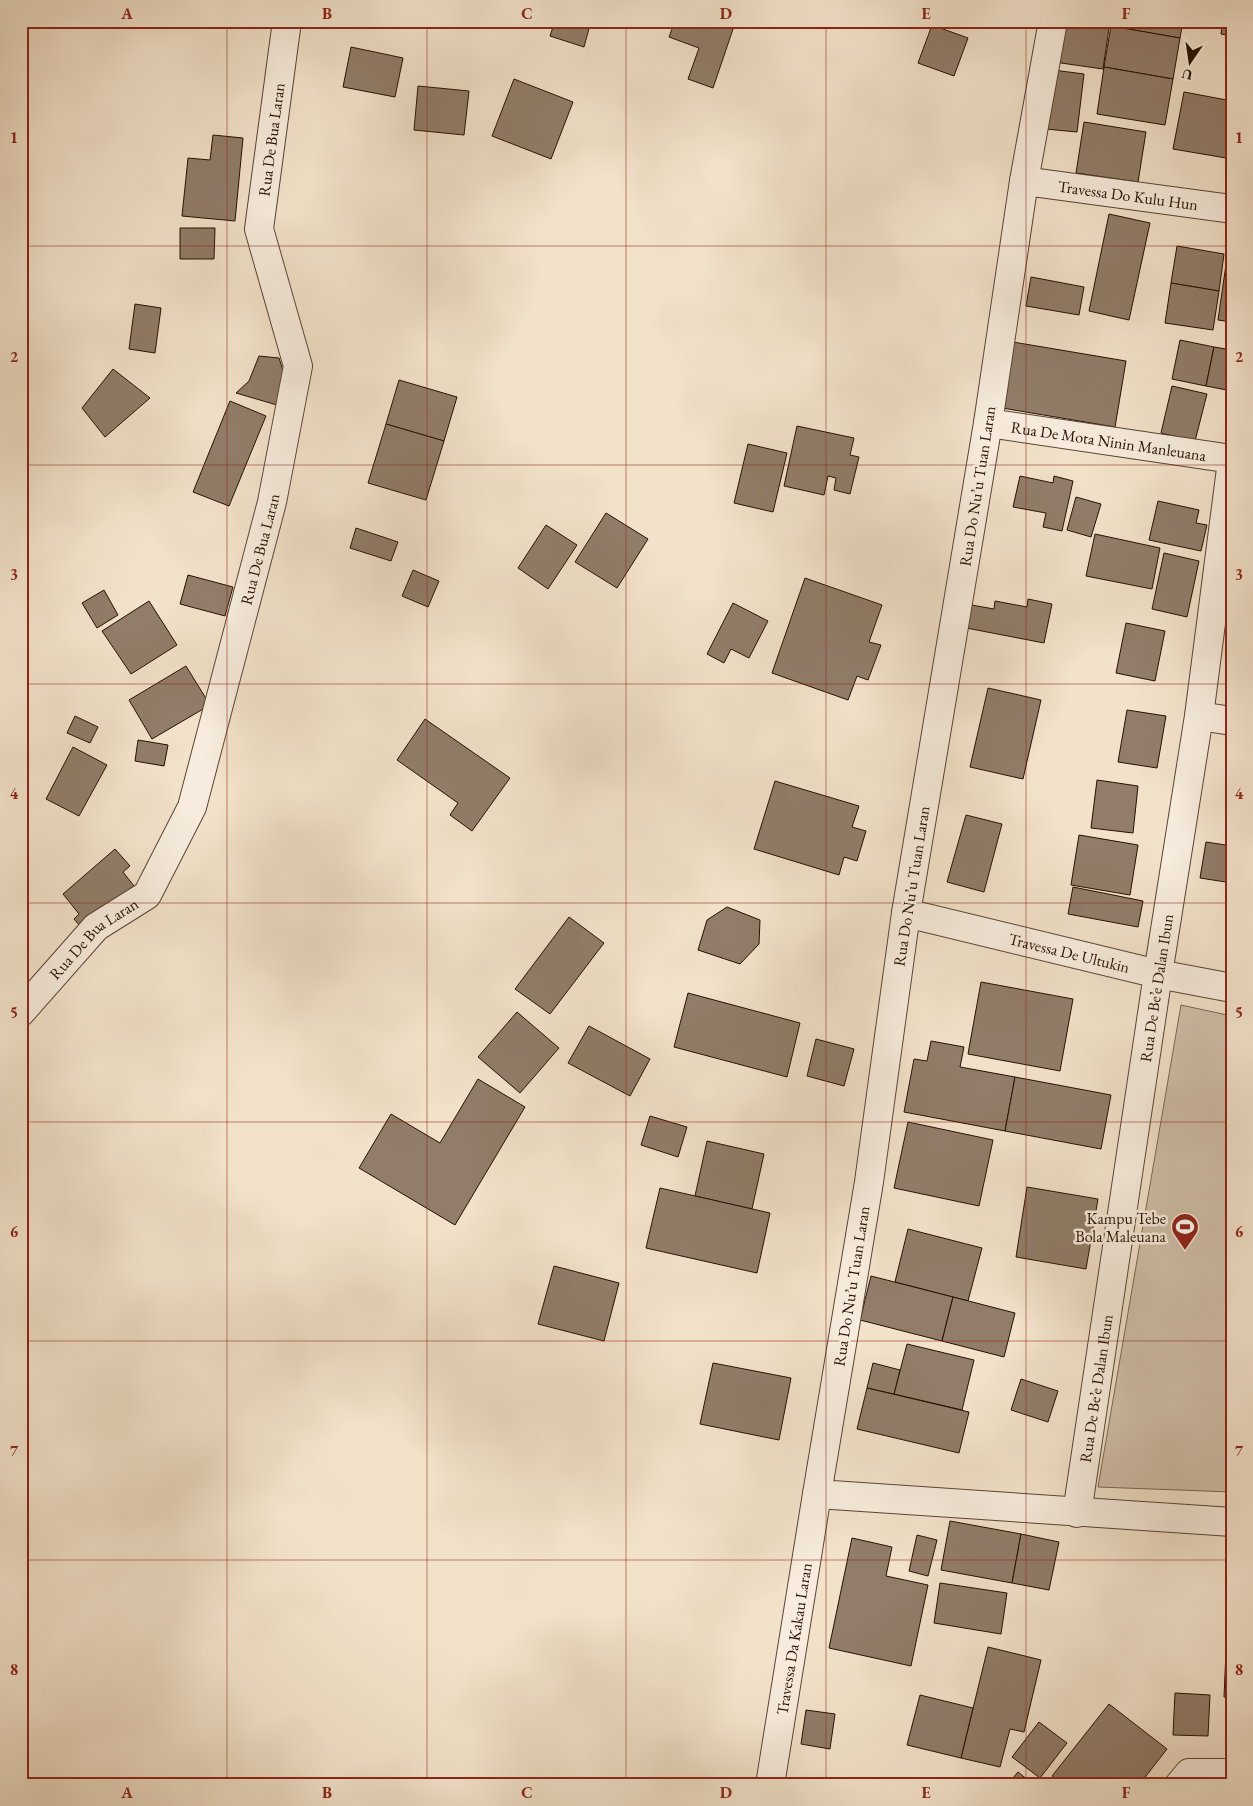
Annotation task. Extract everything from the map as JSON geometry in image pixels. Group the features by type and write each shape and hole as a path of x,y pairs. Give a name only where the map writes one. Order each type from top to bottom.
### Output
{"street":[{"name":"Rua De Bua Laran","path":"21,1012 96,927 147,895 192,808 272,502 298,366 259,229 287,21"},
{"name":"Rua Do Nu’u Tuan Laran","path":"817,1494 869,1182 906,913 988,423 1024,181 1053,21"},
{"name":"Travessa Do Kulu Hun","path":"1024,181 1232,209"},
{"name":"Rua De Mota Ninin Manleuana","path":"988,423 1232,460"},
{"name":"Rua De Be’e Dalan Ibun","path":"1077,1512 1199,716 1232,460"},
{"path":"1199,716 1232,721"},
{"name":"Travessa De Ultukin","path":"906,913 1158,974 1232,988"},
{"path":"817,1494 1232,1522"},
{"name":"Travessa Da Kakau Laran","path":"770,1785 817,1494"},
{"path":"1179,1785 1189,1773 1232,1773"}],"shaded area":[{"name":"Kampu Tebe Bola Maleuana","path":"1181,1005 1232,1016 1232,1492 1098,1487"}],"building":[{"path":"555,21 591,21 584,47 550,36"},
{"path":"675,21 711,21 733,29 713,88 688,79 699,48 669,37"},
{"path":"1061,21 1110,21 1103,69 1054,62"},
{"path":"1112,21 1183,21 1180,38 1111,26"},
{"path":"1223,21 1232,21 1232,36 1221,34"},
{"path":"932,25 968,38 954,76 918,63"},
{"path":"1111,26 1180,38 1173,79 1104,67"},
{"path":"351,47 403,58 395,97 343,87"},
{"path":"1104,67 1173,79 1165,125 1097,114"},
{"path":"1053,70 1084,74 1077,132 1046,129"},
{"path":"514,79 573,102 551,159 492,136"},
{"path":"418,86 469,91 464,135 414,130"},
{"path":"1184,92 1232,101 1232,159 1173,149"},
{"path":"1084,122 1146,132 1138,182 1076,173"},
{"path":"213,135 243,138 235,221 182,216 188,158 210,160"},
{"path":"1232,164 1232,193 1226,192"},
{"path":"1109,214 1150,223 1129,320 1089,311"},
{"path":"180,228 215,228 214,259 180,259"},
{"path":"1230,237 1232,237 1232,322 1218,320"},
{"path":"1177,246 1224,254 1219,291 1171,283"},
{"path":"1031,277 1084,287 1079,315 1026,306"},
{"path":"1171,283 1219,291 1213,330 1165,323"},
{"path":"135,304 161,308 155,353 129,349"},
{"path":"1180,340 1214,347 1206,386 1172,379"},
{"path":"1013,342 1126,361 1115,427 1002,408"},
{"path":"1214,347 1232,350 1232,391 1206,386"},
{"path":"259,356 279,358 285,377 277,405 236,393 249,381"},
{"path":"113,369 150,398 105,437 82,408"},
{"path":"399,380 457,397 444,441 386,424"},
{"path":"1172,386 1207,394 1195,441 1161,433"},
{"path":"230,401 266,416 229,506 193,492"},
{"path":"386,424 444,441 426,500 368,483"},
{"path":"797,426 854,438 850,455 859,457 850,494 834,490 836,478 828,476 824,495 784,486"},
{"path":"748,444 787,453 773,512 734,503"},
{"path":"1020,476 1053,483 1054,476 1073,481 1062,531 1043,527 1046,513 1013,507"},
{"path":"1076,497 1101,504 1091,537 1067,530"},
{"path":"1158,501 1199,510 1196,523 1207,525 1201,551 1149,540"},
{"path":"606,513 648,539 617,588 575,562"},
{"path":"546,525 577,545 548,589 518,568"},
{"path":"356,528 398,542 391,561 350,548"},
{"path":"1095,534 1160,548 1152,589 1086,576"},
{"path":"1164,553 1199,561 1187,617 1152,609"},
{"path":"413,570 439,581 428,607 402,596"},
{"path":"188,575 233,587 225,616 180,604"},
{"path":"805,578 882,605 869,642 881,645 868,680 857,676 848,700 772,673"},
{"path":"104,590 118,615 97,628 82,603"},
{"path":"1028,599 1052,604 1044,643 961,627 966,604 994,609 995,601 1027,607"},
{"path":"149,601 177,645 131,674 102,631"},
{"path":"733,603 768,621 749,658 731,649 724,663 707,654"},
{"path":"1126,623 1165,631 1155,681 1116,673"},
{"path":"186,666 210,705 152,739 129,700"},
{"path":"988,688 1041,700 1023,779 970,767"},
{"path":"1127,710 1166,716 1157,768 1118,762"},
{"path":"75,716 98,727 90,743 67,733"},
{"path":"425,719 510,778 472,831 450,815 458,803 397,760"},
{"path":"138,740 168,745 164,766 135,761"},
{"path":"73,747 107,765 79,816 46,799"},
{"path":"1097,780 1138,786 1133,833 1091,828"},
{"path":"775,781 859,806 852,827 866,831 857,861 844,857 839,875 754,849"},
{"path":"966,815 1002,824 984,892 947,882"},
{"path":"1079,835 1138,845 1130,895 1071,885"},
{"path":"1206,842 1232,846 1232,883 1200,878"},
{"path":"115,849 130,866 123,872 138,891 87,934 74,919 79,914 63,894"},
{"path":"1073,887 1143,901 1138,927 1068,914"},
{"path":"727,907 760,920 759,944 740,964 698,950 707,920"},
{"path":"569,917 604,943 550,1014 515,989"},
{"path":"981,982 1073,999 1060,1071 968,1054"},
{"path":"688,993 800,1023 787,1077 674,1047"},
{"path":"517,1012 559,1048 520,1093 478,1057"},
{"path":"589,1026 650,1059 630,1096 568,1063"},
{"path":"816,1039 854,1049 844,1086 807,1076"},
{"path":"931,1041 964,1047 960,1067 1015,1077 1005,1131 904,1112 914,1059 927,1061"},
{"path":"1015,1077 1111,1095 1101,1149 1005,1131"},
{"path":"478,1079 525,1107 455,1225 359,1168 391,1114 440,1143"},
{"path":"650,1116 687,1127 678,1157 641,1145"},
{"path":"908,1122 993,1140 979,1206 894,1188"},
{"path":"707,1141 764,1154 752,1209 695,1196"},
{"path":"1027,1187 1098,1199 1086,1269 1016,1257"},
{"path":"660,1188 770,1213 757,1273 646,1248"},
{"path":"908,1229 982,1248 968,1301 895,1282"},
{"path":"554,1266 619,1283 604,1341 538,1324"},
{"path":"871,1276 953,1297 942,1341 860,1320"},
{"path":"953,1297 1015,1313 1004,1357 942,1341"},
{"path":"907,1344 974,1360 962,1410 894,1394"},
{"path":"713,1363 791,1378 779,1440 700,1424"},
{"path":"873,1363 900,1370 894,1394 867,1388"},
{"path":"1021,1379 1058,1391 1048,1422 1011,1410"},
{"path":"867,1388 969,1412 959,1453 857,1429"},
{"path":"950,1521 1021,1534 1012,1583 941,1570"},
{"path":"1021,1534 1059,1542 1049,1590 1012,1583"},
{"path":"917,1535 937,1540 928,1576 909,1571"},
{"path":"852,1538 892,1547 886,1576 928,1585 911,1666 829,1648"},
{"path":"940,1583 1007,1593 1001,1634 934,1623"},
{"path":"988,1647 1041,1660 1024,1732 1010,1729 1000,1767 961,1758"},
{"path":"1226,1651 1232,1652 1232,1697 1224,1697"},
{"path":"1175,1693 1210,1695 1208,1736 1173,1735"},
{"path":"920,1695 973,1708 961,1758 907,1745"},
{"path":"1109,1704 1167,1749 1139,1785 1063,1785 1052,1776"},
{"path":"806,1710 835,1714 830,1749 801,1744"},
{"path":"1039,1722 1067,1743 1040,1778 1012,1757"},
{"path":"1018,1772 1034,1785 1007,1785"}],"place":[{"name":"Kampu Tebe Bola Maleuana","path":"1185,1251"}]}
